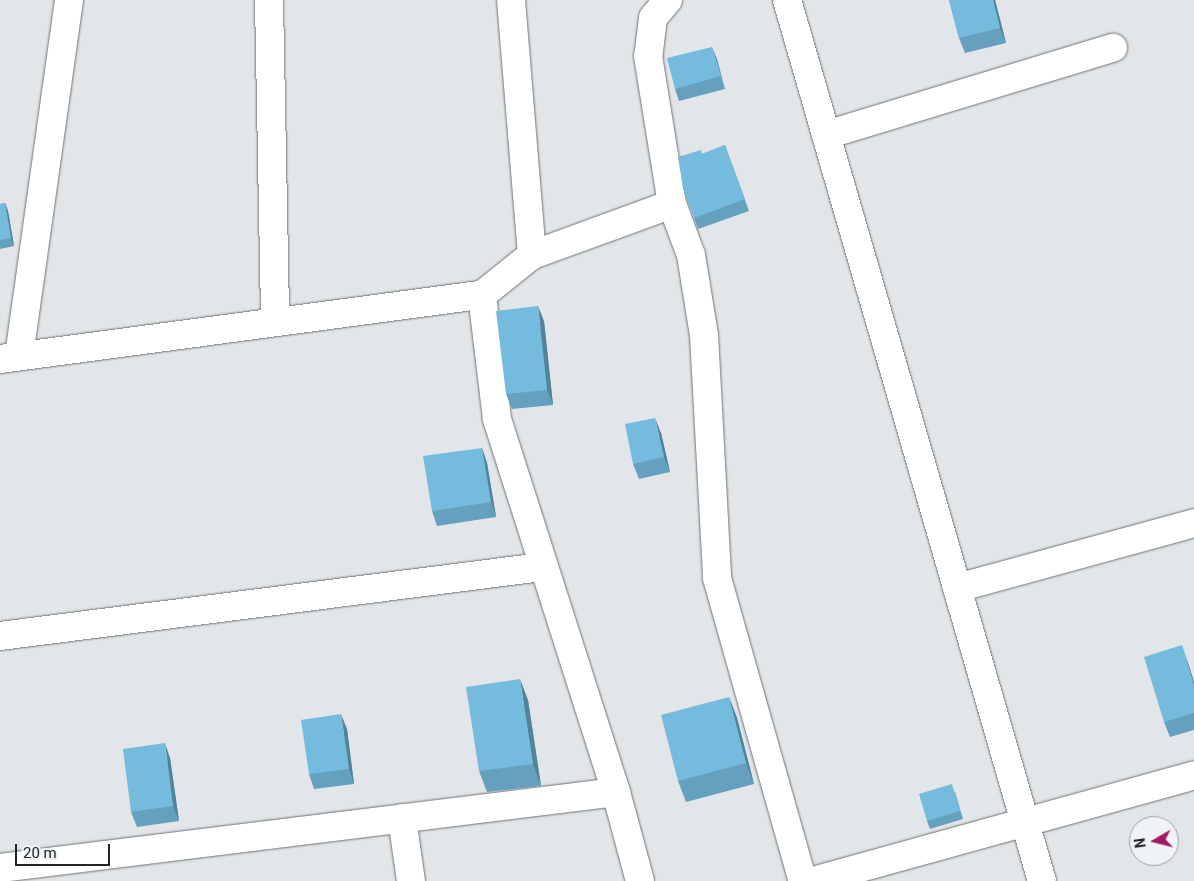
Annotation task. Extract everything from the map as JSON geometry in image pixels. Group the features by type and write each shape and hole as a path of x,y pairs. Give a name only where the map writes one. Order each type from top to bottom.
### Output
{"street":[{"path":"69,0 10,358 482,295 532,255 672,204"},
{"path":"270,0 274,322"},
{"path":"511,0 532,255"},
{"path":"668,0 653,18 648,56 672,204 691,255 704,335 717,578 803,881"},
{"path":"787,0 1042,881"},
{"path":"826,136 1113,48"},
{"path":"482,295 497,419 542,567 616,792 640,881"},
{"path":"957,588 1194,522"},
{"path":"0,636 542,567"},
{"path":"813,881 847,876 1194,775"},
{"path":"0,868 616,792"},
{"path":"402,818 411,881"}],"building":[{"path":"949,0 993,0 1000,28 959,38"},
{"path":"712,47 721,76 675,89 667,58"},
{"path":"725,145 745,199 694,218 683,188 678,157 701,150 702,154"},
{"path":"5,203 11,238 0,240 0,204"},
{"path":"538,306 547,390 506,394 496,311"},
{"path":"655,418 664,457 633,464 625,424"},
{"path":"482,448 491,502 432,511 423,456"},
{"path":"1182,645 1194,685 1194,713 1164,722 1144,657"},
{"path":"520,679 533,764 479,771 466,687"},
{"path":"729,697 746,763 678,781 661,715"},
{"path":"341,714 349,769 309,774 301,720"},
{"path":"165,743 173,806 131,812 123,749"},
{"path":"952,784 960,811 927,821 919,794"}]}
